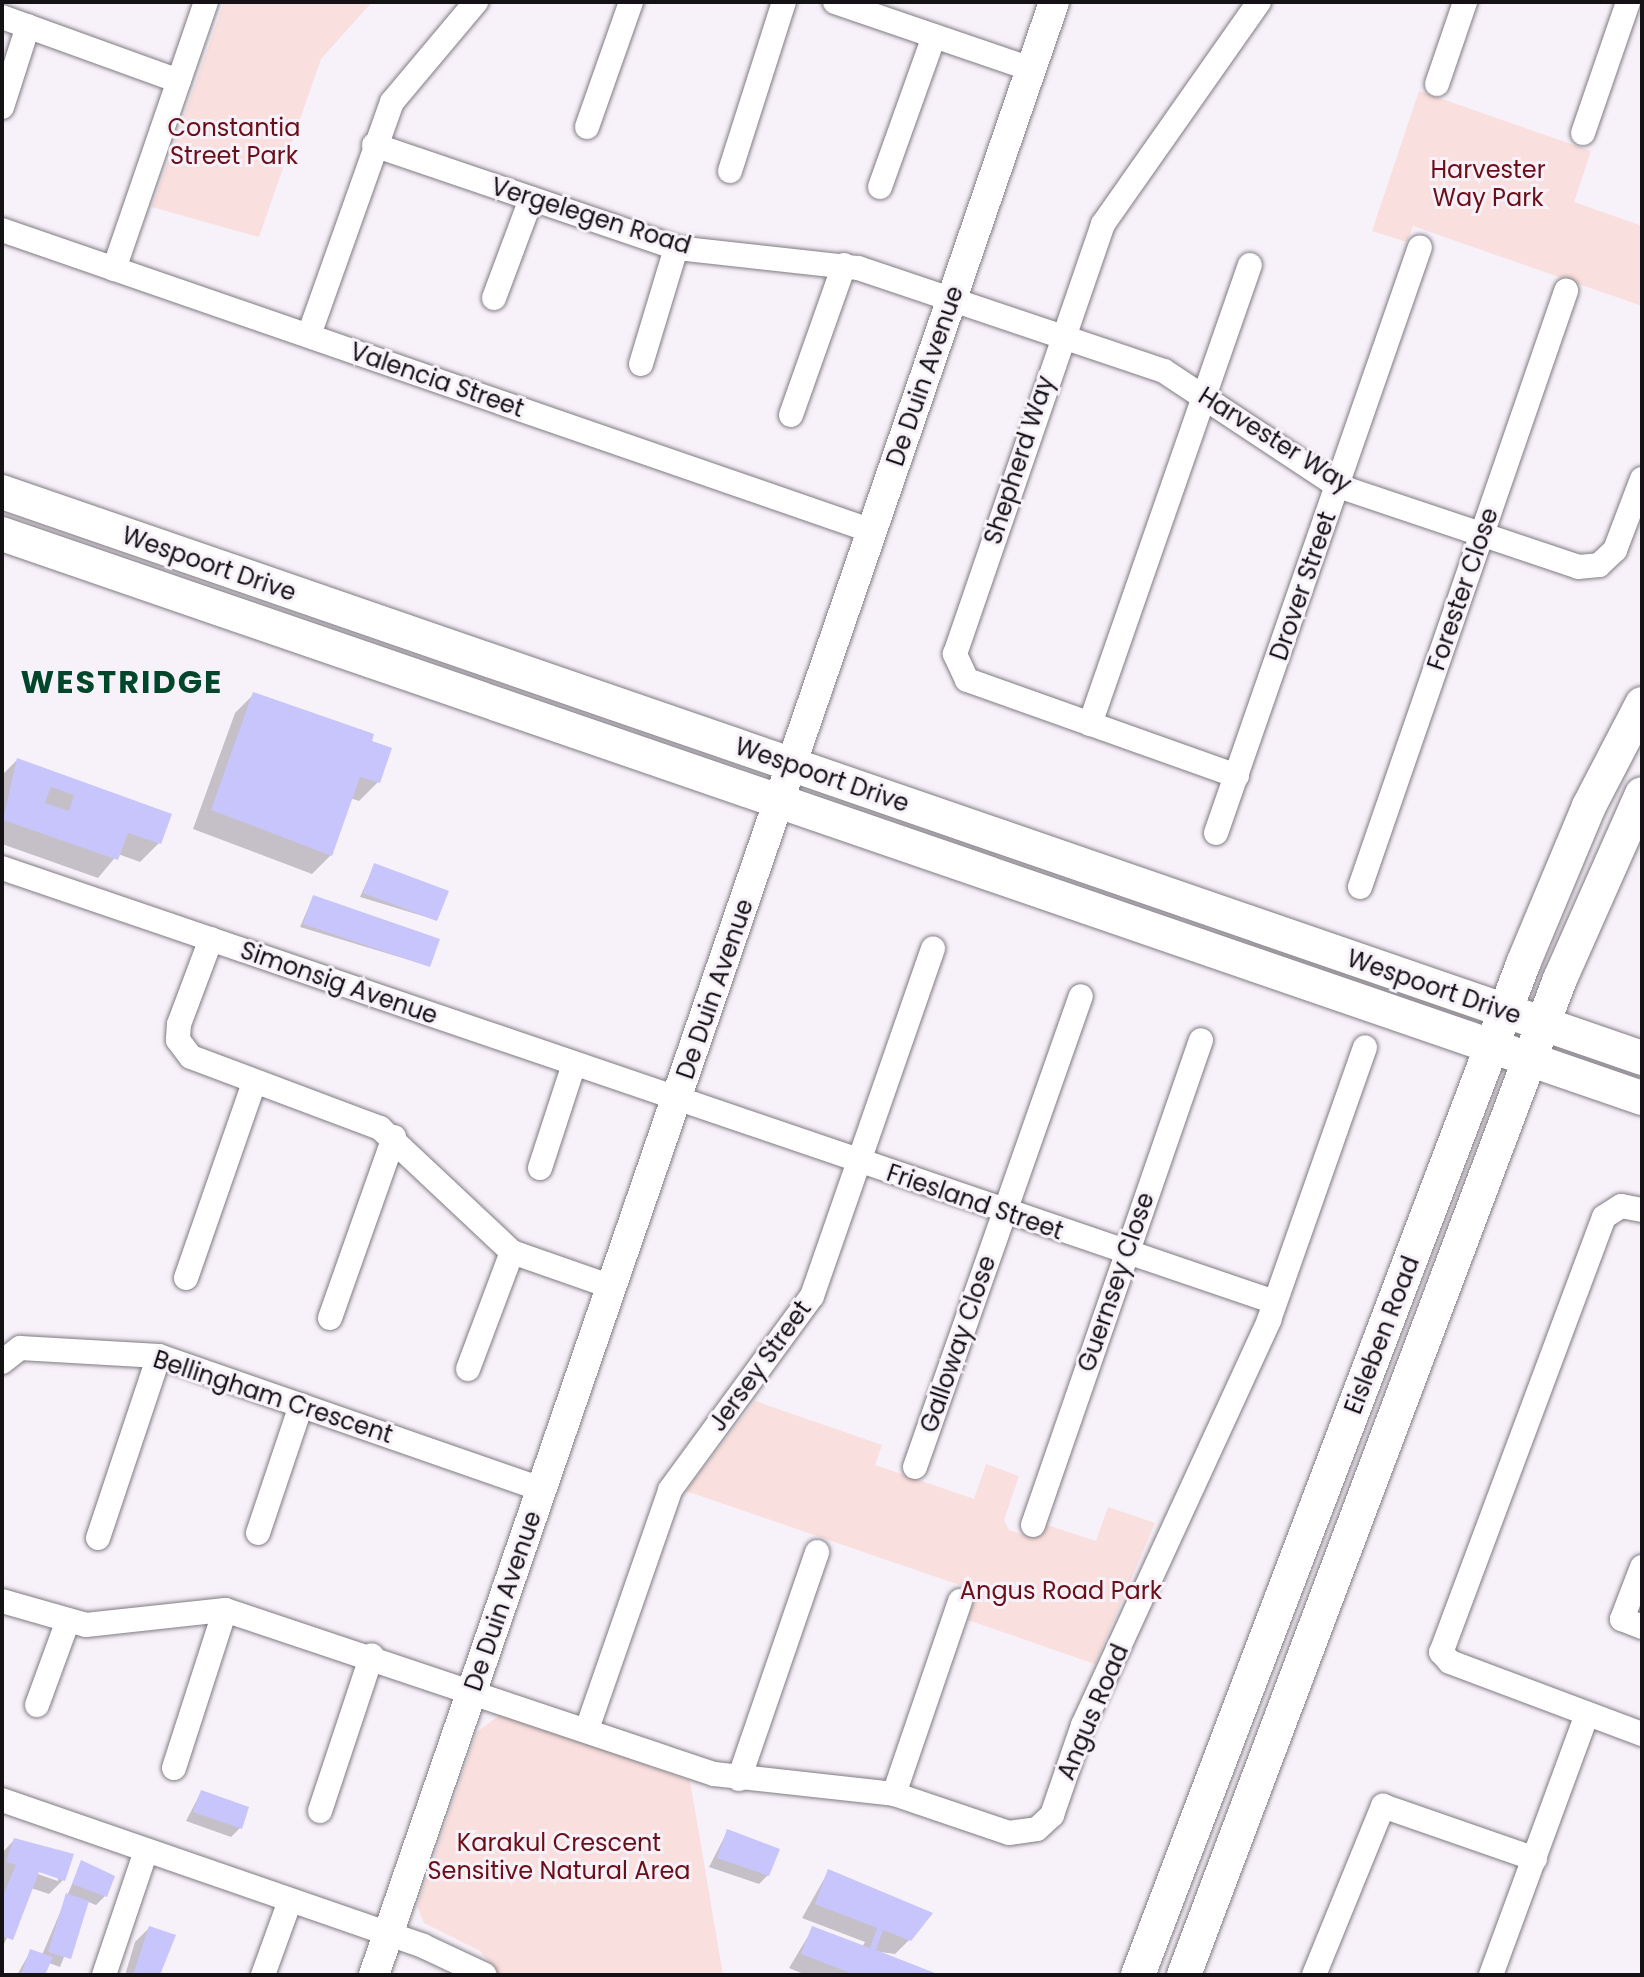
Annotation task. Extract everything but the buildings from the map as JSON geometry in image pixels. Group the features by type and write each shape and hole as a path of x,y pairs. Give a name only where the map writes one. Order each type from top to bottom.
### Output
{"main road":[{"name":"Wespoort Drive","path":"2,492 1642,1058"},
{"name":"Wespoort Drive","path":"2,534 1642,1098"},
{"name":"Eisleben Road","path":"1138,1975 1504,1012 1589,806 1642,704"},
{"name":"Eisleben Road","path":"1184,1975 1543,1025 1642,794"}],"street":[{"path":"114,269 206,2"},
{"path":"309,335 374,145 399,92 476,2"},
{"path":"587,127 631,2"},
{"path":"730,171 784,2"},
{"path":"835,2 1031,69"},
{"name":"De Duin Avenue","path":"374,1975 1054,2"},
{"name":"Shepherd Way","path":"1237,776 967,680 955,654 1060,338 1103,224 1127,183 1259,2"},
{"path":"1437,84 1465,2"},
{"path":"1583,133 1628,2"},
{"path":"2,17 179,81"},
{"path":"2,107 28,26"},
{"path":"880,187 934,36"},
{"name":"Vergelegen Road","path":"374,145 676,248 844,265 951,300"},
{"path":"494,298 531,199"},
{"name":"Valencia Street","path":"2,230 872,531"},
{"name":"Drover Street","path":"1216,833 1420,247"},
{"path":"641,364 676,248"},
{"path":"791,415 844,265"},
{"path":"1090,724 1250,265"},
{"name":"Forester Close","path":"1360,887 1566,291"},
{"name":"Harvester Way","path":"951,300 1164,371 1338,486 1578,567 1599,565 1615,550 1642,479"},
{"name":"Simonsig Avenue","path":"3,872 211,939 676,1099"},
{"path":"211,939 178,1040 191,1057 394,1137 512,1252 612,1287"},
{"name":"Jersey Street","path":"587,1729 670,1490 806,1308 933,948"},
{"name":"Galloway Close","path":"915,1467 1081,996"},
{"name":"Guernsey Close","path":"1033,1525 1201,1040"},
{"name":"Angus Road","path":"225,1610 372,1655 739,1779 894,1794 1009,1833 1037,1829 1052,1815 1083,1725 1275,1302 1365,1047"},
{"path":"540,1168 574,1064"},
{"path":"186,1278 254,1083"},
{"name":"Friesland Street","path":"676,1099 1275,1302"},
{"path":"330,1318 394,1137"},
{"path":"1642,1210 1612,1209 1442,1656 1642,1734"},
{"path":"468,1369 512,1252"},
{"name":"Bellingham Crescent","path":"2,1362 20,1348 159,1356 541,1489"},
{"path":"98,1538 159,1356"},
{"path":"258,1533 301,1405"},
{"path":"739,1779 817,1552"},
{"path":"1642,1567 1622,1619 1642,1627"},
{"path":"2,1601 67,1623 225,1610 174,1768"},
{"path":"894,1794 960,1601"},
{"path":"37,1705 67,1623"},
{"path":"320,1811 372,1655"},
{"path":"1491,1975 1587,1714"},
{"path":"3,1803 290,1901 485,1975"},
{"path":"1314,1975 1383,1806 1535,1859"},
{"path":"104,1975 146,1851"},
{"path":"263,1975 290,1901"}],"green space":[{"name":"Constantia Street Park","path":"224,2 372,2 321,59 259,237 152,207"},
{"name":"Harvester Way Park","path":"1419,91 1591,151 1574,202 1642,226 1642,306 1413,226 1407,242 1372,231"},
{"name":"Angus Road Park","path":"755,1401 882,1445 875,1465 974,1499 986,1464 1019,1476 1004,1520 1009,1530 1035,1538 1047,1525 1096,1541 1108,1507 1155,1523 1095,1664 968,1620 977,1591 686,1491"},
{"name":"Karakul Crescent Sensitive Natural Area","path":"502,1713 690,1781 723,1975 499,1975 480,1951 424,1923 417,1906 477,1732"}],"district":[{"name":"WESTRIDGE","path":"122,682"}]}
